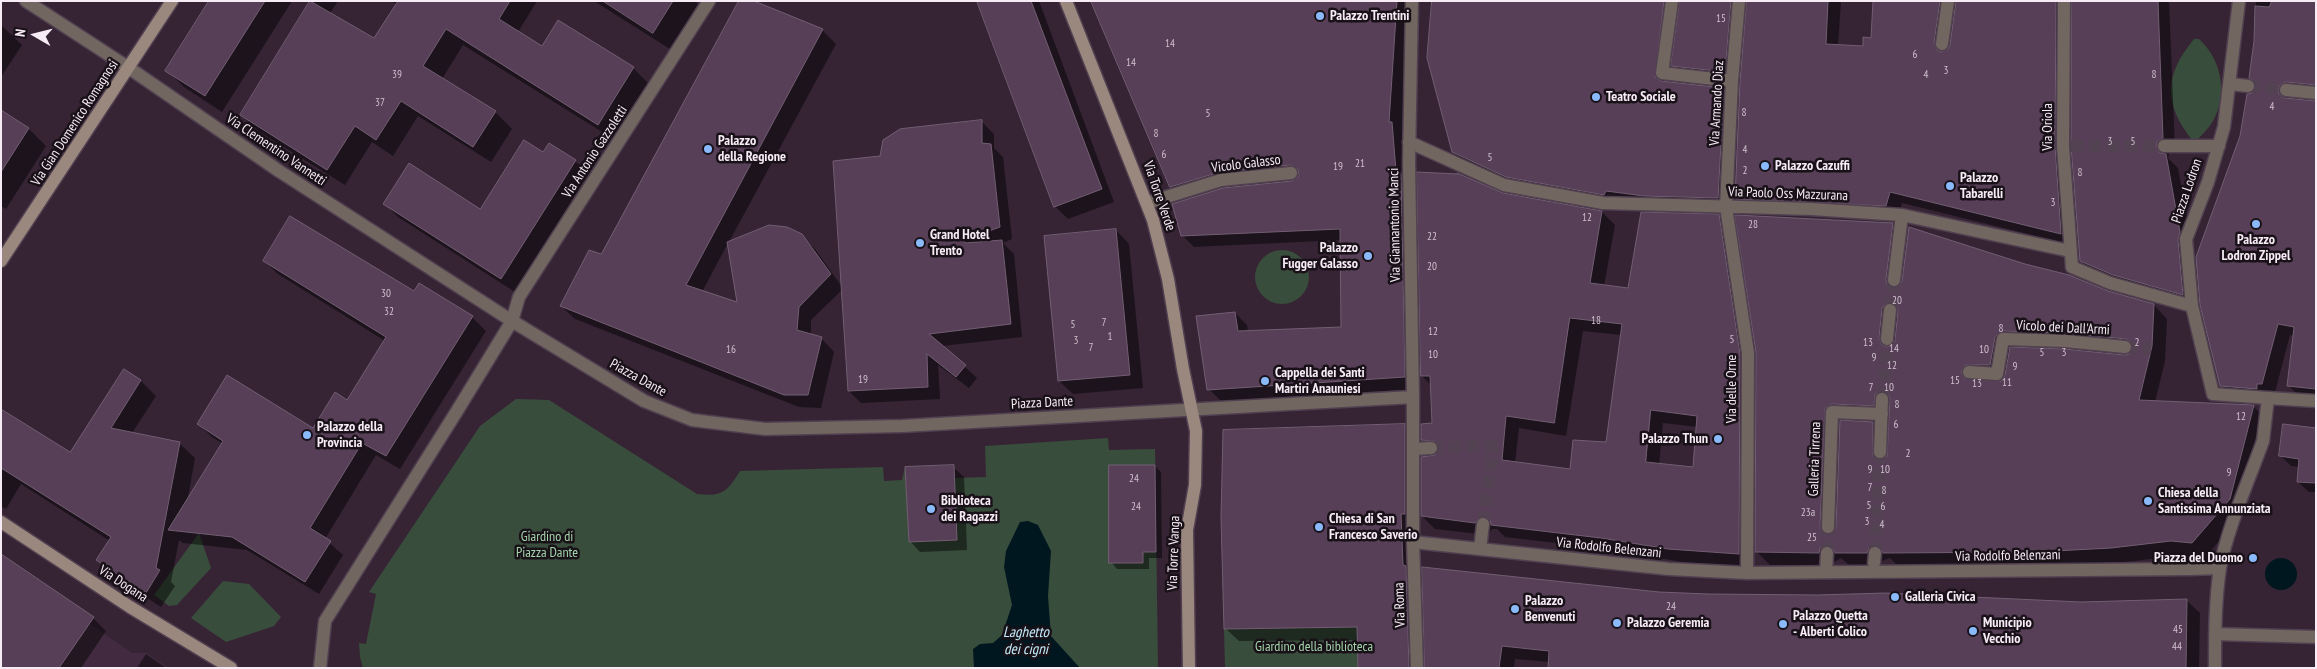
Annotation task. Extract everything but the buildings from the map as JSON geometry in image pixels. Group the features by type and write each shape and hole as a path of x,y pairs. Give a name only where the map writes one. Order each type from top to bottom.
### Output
{"main road":[{"name":"Via Gian Domenico Romagnosi","path":"1,261 172,1"},
{"name":"Via Torre Verde","path":"1066,1 1148,203 1168,279 1192,410"},
{"name":"Via Torre Vanga","path":"1189,668 1187,530 1196,471 1196,431 1192,410"},
{"name":"Via Dogana","path":"1,522 130,607 231,668"}],"street":[{"name":"Via Clementino Vannetti","path":"26,1 129,68 279,171 512,321"},
{"name":"Via Antonio Gazzoletti","path":"512,321 519,297 709,1"},
{"name":"Via Giannantonio Manci","path":"1412,1 1409,142 1414,449 1413,542"},
{"path":"1672,1 1662,73 1732,81"},
{"name":"Via Armando Diaz","path":"1726,206 1732,81 1740,1"},
{"path":"1942,44 1948,1"},
{"name":"Via Oriola","path":"2064,1 2070,252"},
{"name":"Piazza Lodron","path":"2240,1 2224,127 2208,182 2186,239 2192,306 2213,394 2268,398"},
{"path":"2230,84 2248,86"},
{"path":"2286,90 2316,93"},
{"name":"Via Paolo Oss Mazzurana","path":"1409,142 1504,185 1603,202 1811,209 1902,215 2070,252"},
{"name":"Piazza Lodron","path":"2164,146 2218,146"},
{"name":"Vicolo Galasso","path":"1148,203 1220,180 1291,173"},
{"name":"Via delle Orne","path":"1726,206 1748,353 1747,573"},
{"path":"1894,280 1902,215"},
{"path":"2070,252 2072,267 2110,283 2192,306"},
{"path":"1888,339 1890,310"},
{"name":"Piazza Dante","path":"512,321 644,401 692,420 727,426 764,429 902,426 1413,397"},
{"path":"320,668 325,620 458,411 512,321"},
{"name":"Vicolo dei Dall'Armi","path":"1969,372 1997,374 2003,339 2065,341 2125,348"},
{"path":"2215,668 2215,634 2220,568 2263,441 2268,398 2316,402"},
{"path":"1880,452 1882,399"},
{"name":"Galleria Tirrena","path":"1828,527 1832,412 1882,414"},
{"path":"1414,449 1431,448"},
{"path":"1480,549 1483,524"},
{"name":"Via Rodolfo Belenzani","path":"1413,542 1669,569 1747,573 2220,568"},
{"name":"Via Roma","path":"1413,542 1417,668"},
{"path":"1826,572 1827,553"},
{"path":"2215,634 2316,637"}],"shaded area":[{"path":"89,623 132,653 147,653 168,668 59,668"}],"green space":[{"path":"2194,39 2199,39 2212,55 2220,75 2221,85 2219,107 2215,117 2209,127 2196,141 2193,141 2176,115 2171,90 2177,65"},
{"path":"1277,250 1287,250 1297,254 1305,262 1309,277 1305,292 1297,300 1287,304 1277,304 1267,300 1259,292 1255,282 1255,272 1259,262 1267,254"},
{"name":"Giardino di Piazza Dante","path":"516,399 549,400 697,494 705,495 723,492 740,471 883,467 884,481 902,480 905,467 954,465 955,478 986,477 985,446 1108,438 1109,450 1155,449 1158,668 363,668 359,643 366,644 376,594 369,592 480,426"},
{"path":"199,533 211,568 177,605 169,606 154,595"},
{"path":"223,581 249,584 281,617 274,626 226,642 191,618"},
{"name":"Giardino della biblioteca","path":"1357,626 1358,668 1225,668 1224,629"}],"water":[{"name":"Laghetto dei cigni","path":"1028,521 1038,525 1051,551 1048,596 1051,636 1080,668 974,668 973,649 980,644 993,643 1002,635 1012,605 1004,567 1006,551 1020,522"},
{"path":"2281,558 2287,559 2292,563 2296,568 2296,580 2292,585 2287,589 2281,590 2275,589 2270,585 2266,580 2265,574 2266,568 2270,563 2275,559"}],"tunnel":[{"path":"2248,86 2286,90"},
{"path":"2071,146 2164,146"},
{"path":"1890,310 1894,280"},
{"path":"1882,399 1888,341"},
{"path":"2125,347 2151,349"},
{"path":"1431,448 1503,445"},
{"path":"1483,524 1494,446"},
{"path":"1875,553 1880,452"},
{"path":"1827,553 1828,527"}],"place":[{"name":"Palazzo Trentini","path":"1320,16"},
{"name":"Teatro Sociale","path":"1596,97"},
{"name":"Palazzo della Regione","path":"708,149"},
{"name":"Palazzo Cazuffi","path":"1765,166"},
{"name":"Palazzo Tabarelli","path":"1950,186"},
{"name":"Palazzo Lodron Zippel","path":"2256,224"},
{"name":"Grand Hotel Trento","path":"920,243"},
{"name":"Palazzo Fugger Galasso","path":"1368,256"},
{"name":"Cappella dei Santi Martiri Anauniesi","path":"1265,381"},
{"name":"Palazzo della Provincia","path":"307,435"},
{"name":"Palazzo Thun","path":"1718,439"},
{"name":"Chiesa della Santissima Annunziata","path":"2148,501"},
{"name":"Biblioteca dei Ragazzi","path":"931,509"},
{"name":"Chiesa di San Francesco Saverio","path":"1319,527"},
{"name":"Piazza del Duomo","path":"2253,558"},
{"name":"Galleria Civica","path":"1895,597"},
{"name":"Palazzo Benvenuti","path":"1515,609"},
{"name":"Palazzo Geremia","path":"1617,623"},
{"name":"Palazzo Quetta - Alberti Colico","path":"1783,624"},
{"name":"Municipio Vecchio","path":"1973,631"}]}
